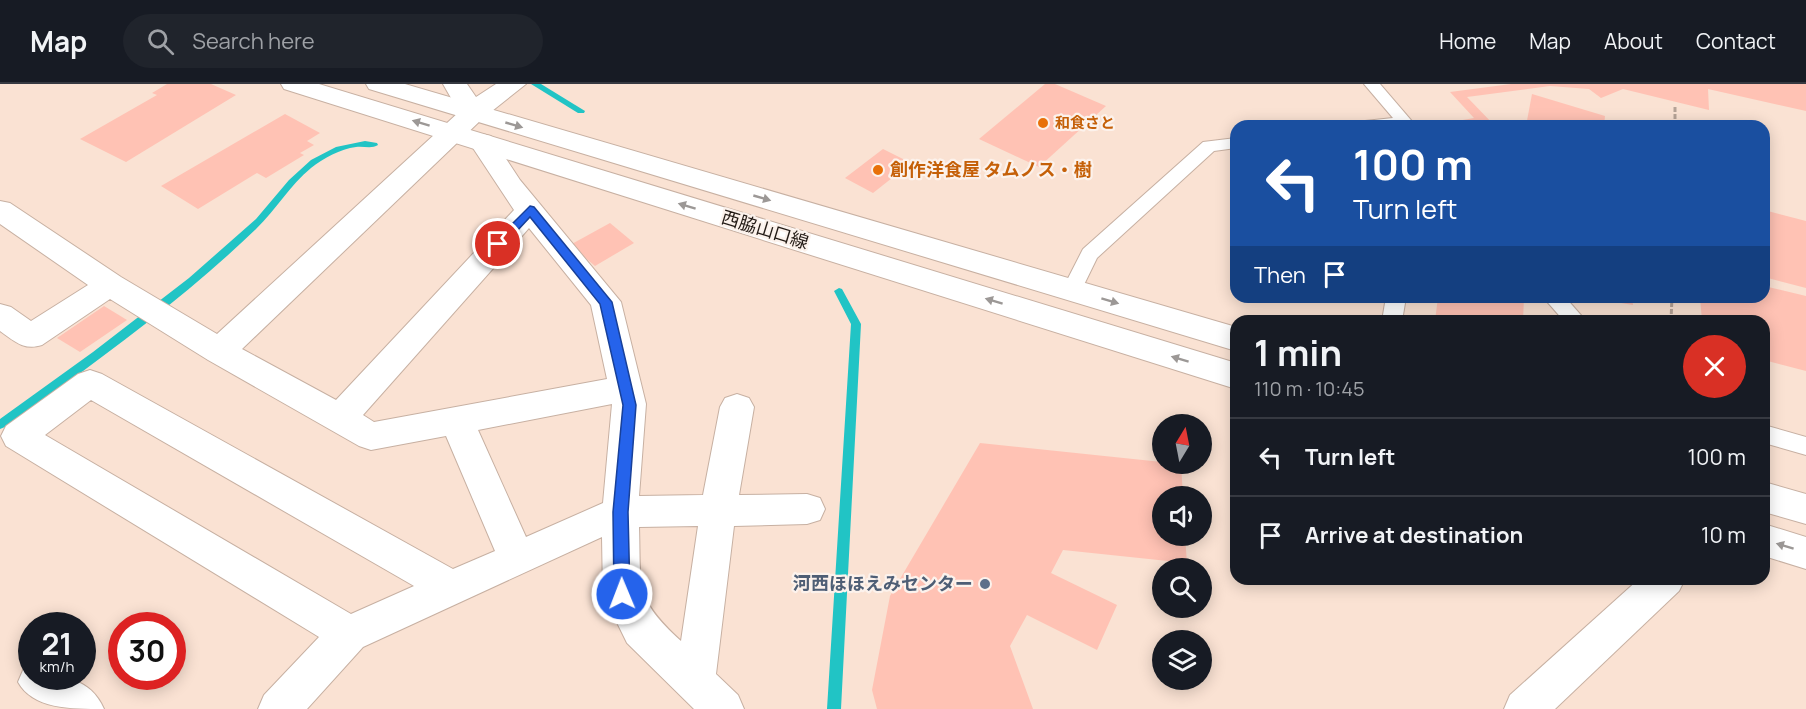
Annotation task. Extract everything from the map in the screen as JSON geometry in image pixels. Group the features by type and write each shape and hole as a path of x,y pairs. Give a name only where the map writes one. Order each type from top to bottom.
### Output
{"street":[{"name":"西脇山口線","path":"293,84 463,123 1072,290 1230,337"},
{"name":"西脇山口線","path":"378,84 463,123 482,142 1230,374"},
{"path":"455,84 463,123"},
{"path":"219,351 490,98 514,84"},
{"path":"482,142 510,186 606,302 629,405 620,512 622,594 641,630 723,709"},
{"path":"0,210 110,285 219,351 371,436 457,422 624,388"},
{"path":"339,419 530,210"},
{"path":"0,315 31,337 110,285"},
{"path":"349,634 18,436 90,382 453,589"},
{"path":"695,680 718,511 737,407"},
{"path":"457,422 517,559"},
{"path":"1770,499 1806,509"},
{"path":"279,709 349,634 620,512 807,509"},
{"path":"1770,542 1806,553"},
{"path":"1525,709 1659,585"},
{"path":"51,690 83,709"}],"lane":[{"path":"1372,84 1403,120"},
{"path":"1072,290 1090,254 1209,146 1230,144"},
{"path":"1559,303 1570,315"},
{"path":"1770,436 1806,446"}],"path":[{"path":"1675,107 1675,120"}],"building":[{"path":"167,84 211,84 236,95 126,162 80,139 157,95 152,93"},
{"name":"和食さと","path":"1045,84 1055,84 1106,106 1039,167 979,139"},
{"path":"1511,84 1806,84 1806,111 1708,89 1709,110 1623,89 1601,98 1589,89 1550,86 1467,97 1489,120 1463,120 1474,118 1450,92"},
{"path":"1532,94 1605,116 1605,120 1527,120"},
{"path":"285,114 320,133 307,141 314,145 300,153 304,155 266,178 257,173 198,209 161,186"},
{"path":"883,149 911,163 873,193 845,178"},
{"path":"1770,212 1806,221 1806,288 1770,279"},
{"path":"610,223 634,243 595,266 570,245"},
{"path":"1770,287 1806,296 1806,371 1770,362 1770,315 1702,315 1700,303 1770,303"},
{"path":"1437,303 1524,303 1523,315 1436,315"},
{"path":"104,306 127,320 80,352 57,338"},
{"name":"河西ほほえみセンター","path":"980,443 1152,461 1152,474 1182,474 1182,486 1152,486 1152,546 1186,546 1187,558 1152,559 1063,550 1051,573 1117,605 1097,650 1027,615 1010,646 1033,709 877,709 872,690 890,596"}],"waterway":[{"path":"535,84 581,111"},
{"path":"0,425 97,355 193,280 259,221 307,167 330,152 347,146 374,145"},
{"path":"834,709 856,324 839,291"}],"place":[{"name":"和食さと","path":"1043,123"},
{"name":"創作洋食屋 タムノス・樹","path":"878,170"},
{"name":"河西ほほえみセンター","path":"985,584"}],"route":[{"path":"498,244 530,210 606,302 629,405 620,512 622,594"}]}
